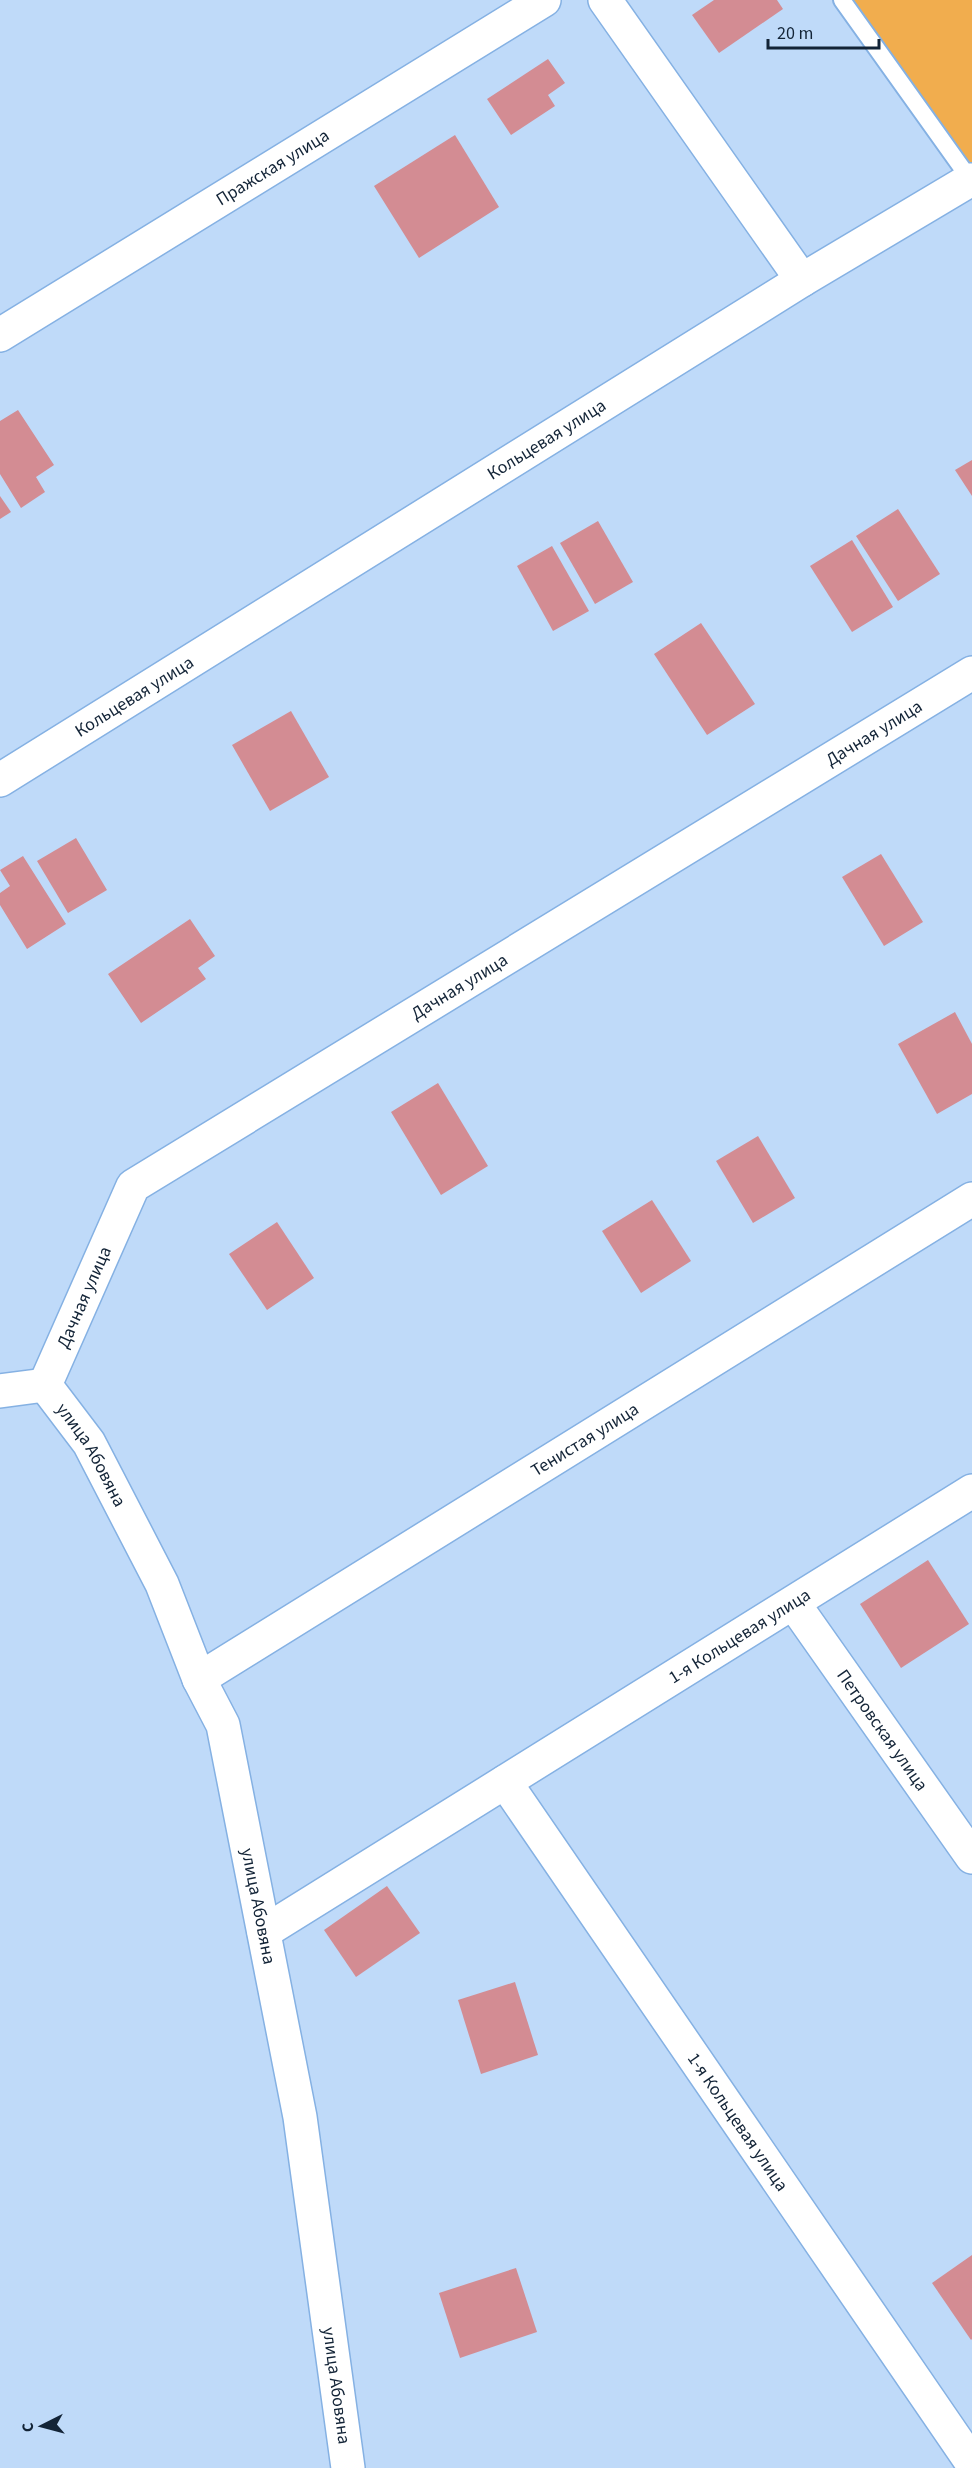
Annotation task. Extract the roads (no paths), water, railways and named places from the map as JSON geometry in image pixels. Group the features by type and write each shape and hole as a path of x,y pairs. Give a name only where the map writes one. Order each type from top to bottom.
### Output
{"street":[{"name":"Пражская улица","path":"0,335 544,0"},
{"path":"605,0 802,280"},
{"name":"Кольцевая улица","path":"0,780 802,280 971,181"},
{"name":"Дачная улица","path":"45,1385 133,1186 972,673"},
{"name":"Тенистая улица","path":"199,1679 972,1199"},
{"path":"0,1391 45,1385"},
{"name":"улица Абовяна","path":"45,1385 89,1443 162,1584 199,1679 223,1725 300,2117 348,2468"},
{"name":"1-я Кольцевая улица","path":"264,1932 794,1604 972,1491"},
{"name":"Петровская улица","path":"794,1604 972,1857"},
{"name":"1-я Кольцевая улица","path":"506,1782 972,2463"}],"lane":[{"path":"842,0 971,181"}]}
